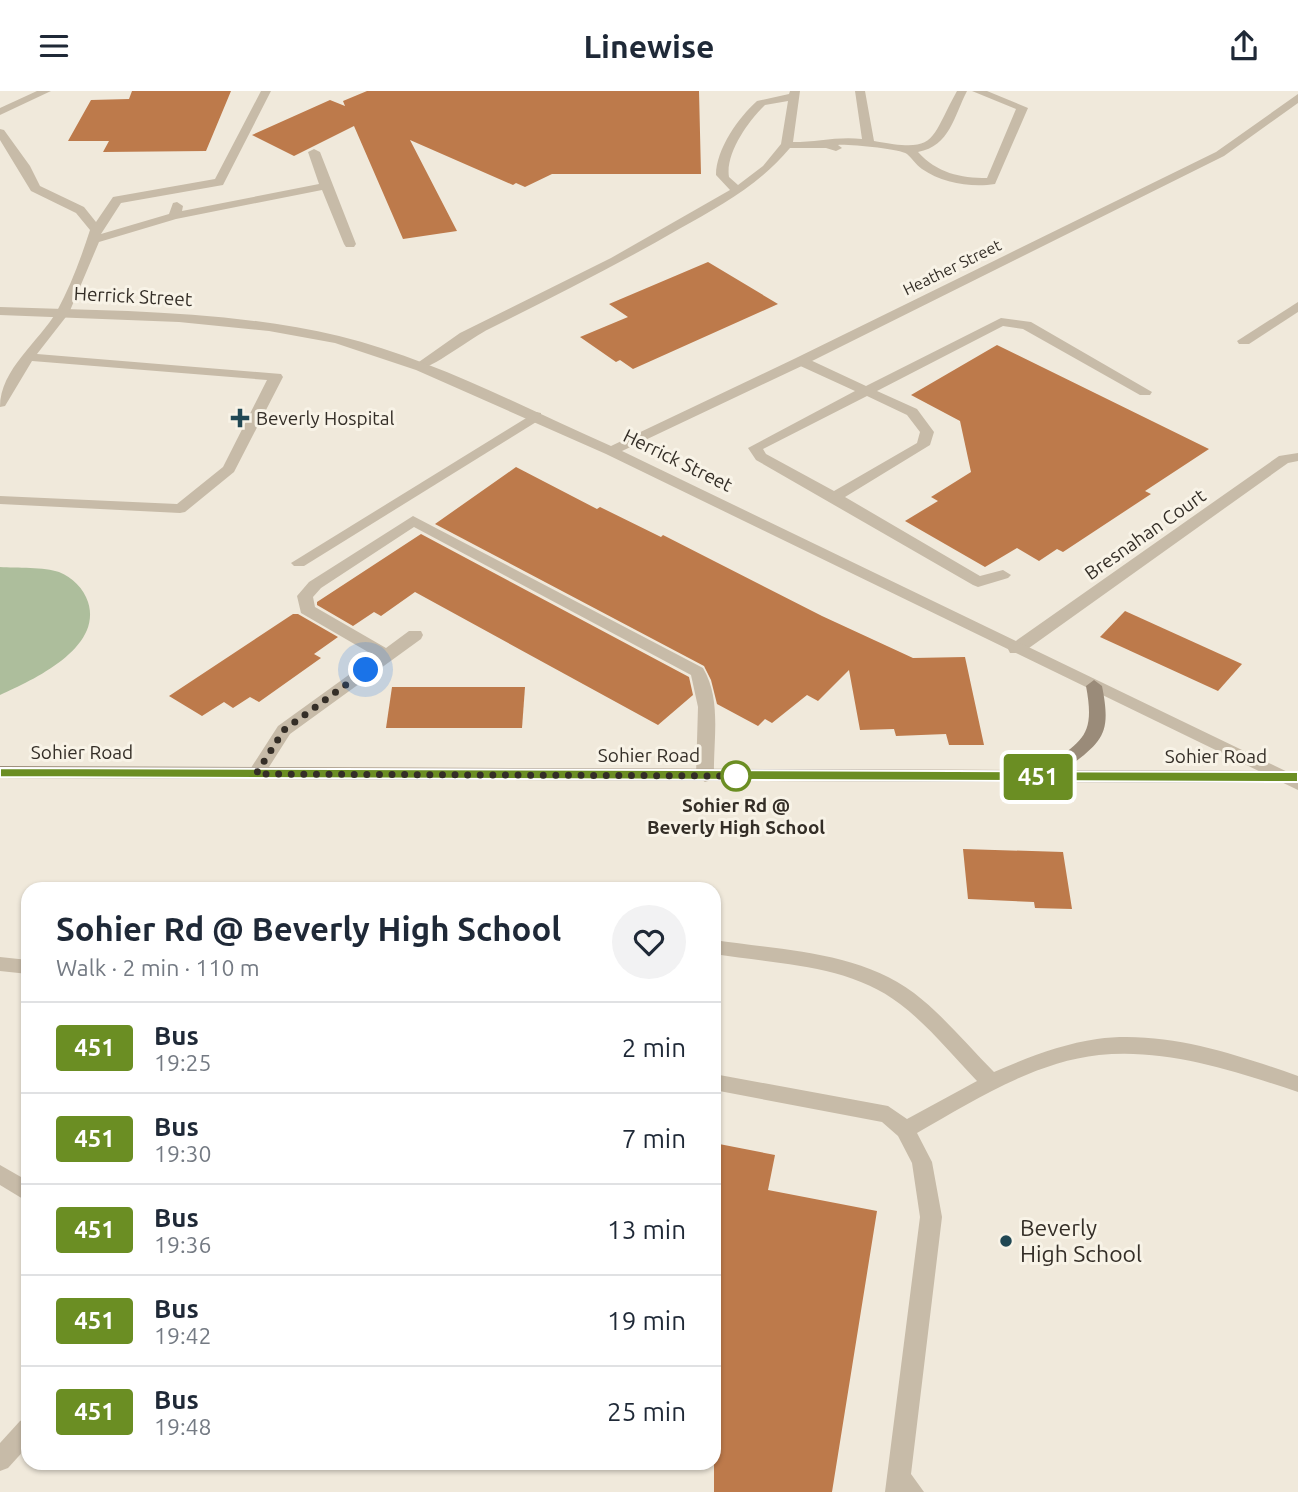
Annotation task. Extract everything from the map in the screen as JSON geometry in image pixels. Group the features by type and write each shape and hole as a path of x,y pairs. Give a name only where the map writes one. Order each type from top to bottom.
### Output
{"main road":[{"path":"1045,777 1093,739 1099,712 1094,686"},
{"name":"Sohier Road","path":"0,772 1293,779"}],"street":[{"path":"0,112 46,91"},
{"path":"0,403 27,357 62,313 87,260 94,235 117,200 219,181 267,91"},
{"path":"860,91 868,145"},
{"path":"787,145 827,145 835,148 860,148 868,145 908,148 929,146 937,141 961,91"},
{"path":"908,148 920,165 934,173 974,181 991,181 1022,108 977,91"},
{"path":"421,367 465,336 615,261 738,190 767,168 787,145 794,94 762,102 745,122 722,168 722,176 738,190"},
{"name":"Heather Street","path":"611,451 801,361 1220,154 1298,97"},
{"path":"0,132 24,166 35,188 80,210 94,235"},
{"path":"314,152 350,244"},
{"path":"94,235 326,186"},
{"path":"163,191 179,199 174,216"},
{"path":"1244,341 1298,306"},
{"name":"Herrick Street","path":"0,310 180,318 269,327 338,340 421,367 611,451 1016,649 1293,779"},
{"path":"1003,575 978,582 834,496 761,457 755,448 1001,322 1026,325 1146,392"},
{"path":"0,500 180,509 229,469 276,377 27,357"},
{"path":"801,361 912,412 927,432 923,445 834,496"},
{"path":"299,563 536,416"},
{"name":"Bresnahan Court","path":"1016,649 1284,459 1298,457"},
{"path":"387,656 307,609 305,596 315,586 413,521 697,673 703,680 705,694 705,776"},
{"path":"256,774 284,730 415,635"},
{"path":"721,948 852,969 891,987 915,1004 990,1081"},
{"path":"0,964 21,966"},
{"path":"905,1130 990,1081 1046,1060 1100,1047 1167,1050 1248,1066 1298,1084"},
{"path":"721,1083 888,1115 905,1130 922,1162 931,1217 902,1487"},
{"path":"0,1174 21,1188"},
{"path":"0,1460 21,1437"}],"green space":[{"path":"0,567 46,569 64,574 84,593 90,619 85,634 62,660 30,681 0,695"}],"building":[{"path":"132,91 231,91 206,151 103,152 109,141 68,141 91,100 129,99"},
{"path":"367,91 699,91 701,174 552,174 525,187 516,183 513,185 410,140 457,231 403,239 354,126 294,156 252,135 330,100 345,106 343,101"},
{"path":"708,262 778,304 633,369 620,360 616,362 580,337 628,317 609,304"},
{"path":"997,345 1209,449 1145,491 1151,494 1063,552 1057,549 1039,561 1017,548 985,567 905,521 938,501 931,497 971,472 960,421 911,395"},
{"path":"516,467 597,509 600,507 661,537 663,535 822,616 913,658 965,657 984,745 949,745 946,734 896,736 894,729 860,730 849,670 818,701 807,695 772,723 765,719 758,726 717,704 704,666 435,524"},
{"path":"421,534 689,677 693,695 658,725 415,592 381,616 374,612 353,626 317,605 317,602"},
{"path":"1125,611 1242,664 1218,691 1100,637"},
{"path":"293,614 298,614 338,637 314,654 321,658 259,702 250,697 233,708 224,702 202,716 169,696"},
{"path":"392,687 525,687 522,728 386,728"},
{"path":"963,849 1063,852 1072,909 1035,908 1034,902 968,899"},
{"path":"721,1144 775,1155 768,1190 877,1211 832,1492 714,1492 714,1470 721,1470"}],"bus line":[{"name":"451","path":"0,772 1298,777"}],"place":[{"name":"Beverly Hospital","path":"240,418"},
{"name":"Sohier Rd @ Beverly High School","path":"736,776"},
{"name":"Beverly High School","path":"1006,1241"}],"route":[{"path":"366,670 284,730 256,774 736,776"}]}
